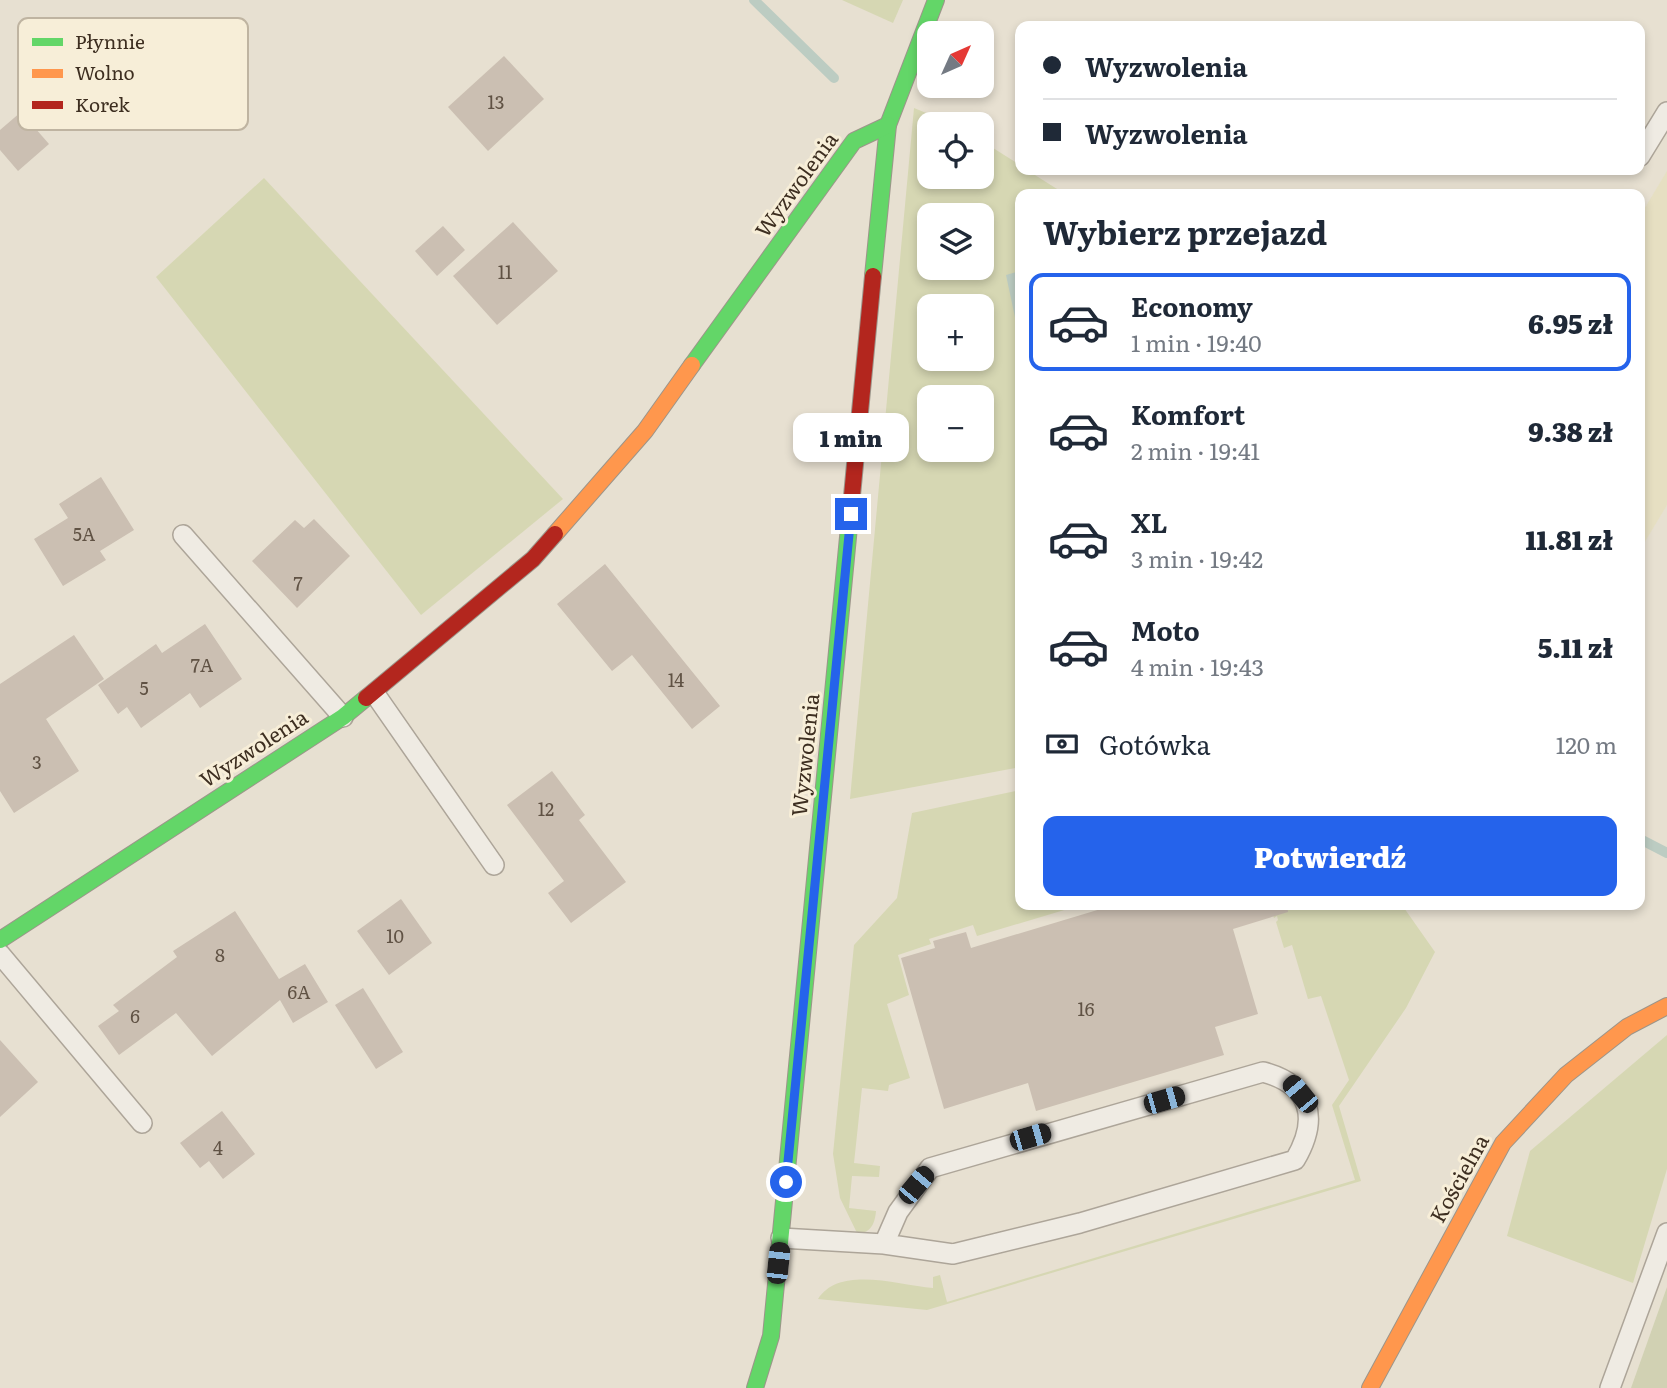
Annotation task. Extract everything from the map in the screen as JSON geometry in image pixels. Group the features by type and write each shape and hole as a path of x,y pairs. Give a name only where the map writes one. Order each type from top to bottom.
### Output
{"street":[{"name":"Wyzwolenia","path":"755,1388 771,1336 888,125 936,0"},
{"name":"Wyzwolenia","path":"0,940 375,694 533,559 645,431 854,141 888,125"},
{"name":"Kościelna","path":"1370,1388 1503,1143 1566,1075 1627,1027 1667,1006"}],"lane":[{"path":"1645,148 1667,112"},
{"path":"183,535 343,716"},
{"path":"375,694 494,865"},
{"path":"0,954 142,1123"},
{"path":"781,1238 884,1244 953,1254 1165,1199 1294,1160 1307,1139 1310,1122 1300,1094 1286,1078 1263,1072 982,1151 930,1168 898,1212 884,1244"},
{"path":"1610,1388 1667,1233"}],"shaded area":[{"path":"1667,171 1667,505 1645,542 1645,208"},
{"path":"1015,272 1015,317 1006,275"}],"green space":[{"path":"842,0 903,0 893,23"},
{"path":"914,108 924,112 917,112 917,189 994,189 994,149 1015,162 1015,175 1035,175 1057,189 1015,189 1015,768 850,799"},
{"path":"264,178 563,499 421,615 156,277"},
{"path":"1015,791 1015,910 1064,910 977,936 973,925 929,939 931,944 898,955 909,995 887,1004 910,1078 889,1085 888,1091 862,1088 854,1163 880,1166 879,1177 852,1176 849,1208 876,1211 871,1227 866,1232 857,1233 840,1198 833,1154 854,945 897,898 912,813"},
{"path":"1272,910 1406,910 1435,952 1406,1008 1339,1106 1361,1181 927,1310 818,1299 828,1289 855,1280 887,1281 933,1288 933,1277 940,1275 947,1302 1355,1180 1332,1105 1349,1080 1321,996 1308,999 1292,945 1284,948 1276,922 1277,916 1274,918"},
{"path":"1667,1035 1667,1169 1633,1283 1507,1236 1530,1151"},
{"path":"1667,1287 1667,1388 1631,1388"}],"building":[{"path":"504,56 544,99 488,151 448,107"},
{"path":"18,115 18,130 37,130 49,144 18,171 0,150 0,130"},
{"path":"513,222 558,271 497,325 453,276"},
{"path":"443,226 465,250 437,276 415,251"},
{"path":"101,477 134,530 100,551 106,560 63,586 34,539 68,518 59,504"},
{"path":"314,519 350,556 297,608 252,561 295,520 304,528"},
{"path":"605,564 720,706 692,729 632,655 612,671 557,604"},
{"path":"205,624 242,679 200,708 190,693 141,728 127,707 118,714 98,685 156,644 162,653"},
{"path":"74,635 104,679 46,719 79,771 14,813 0,791 0,684"},
{"path":"552,771 585,815 579,820 626,882 571,923 548,893 564,881 507,805"},
{"path":"401,899 432,943 389,975 357,931"},
{"path":"1097,910 1288,912 1233,929 1258,1014 1215,1027 1224,1055 1036,1111 1028,1083 944,1109 901,958 935,948 933,941 966,932 971,948"},
{"path":"235,911 279,979 305,964 328,1002 293,1023 280,1000 212,1056 176,1013 119,1055 98,1026 119,1011 113,1005 177,957 173,951"},
{"path":"363,988 403,1052 376,1069 335,1005"},
{"path":"0,1040 38,1082 0,1117"},
{"path":"222,1111 255,1154 223,1179 209,1161 200,1168 180,1143"}],"waterway":[{"path":"754,0 834,78"},
{"path":"1645,842 1667,853"}],"traffic: fast":[{"path":"873,276 888,125 936,0"},
{"path":"692,365 854,141 888,125"},
{"path":"755,1388 771,1336 851,506"},
{"path":"0,940 343,717 366,698"}],"traffic: slow":[{"path":"555,534 645,431 692,365"},
{"path":"1370,1388 1503,1143 1566,1075 1627,1027 1667,1006"}],"traffic: jam":[{"path":"851,506 873,276"},
{"path":"366,698 533,559 555,534"}],"route":[{"path":"786,1182 851,514"}]}
